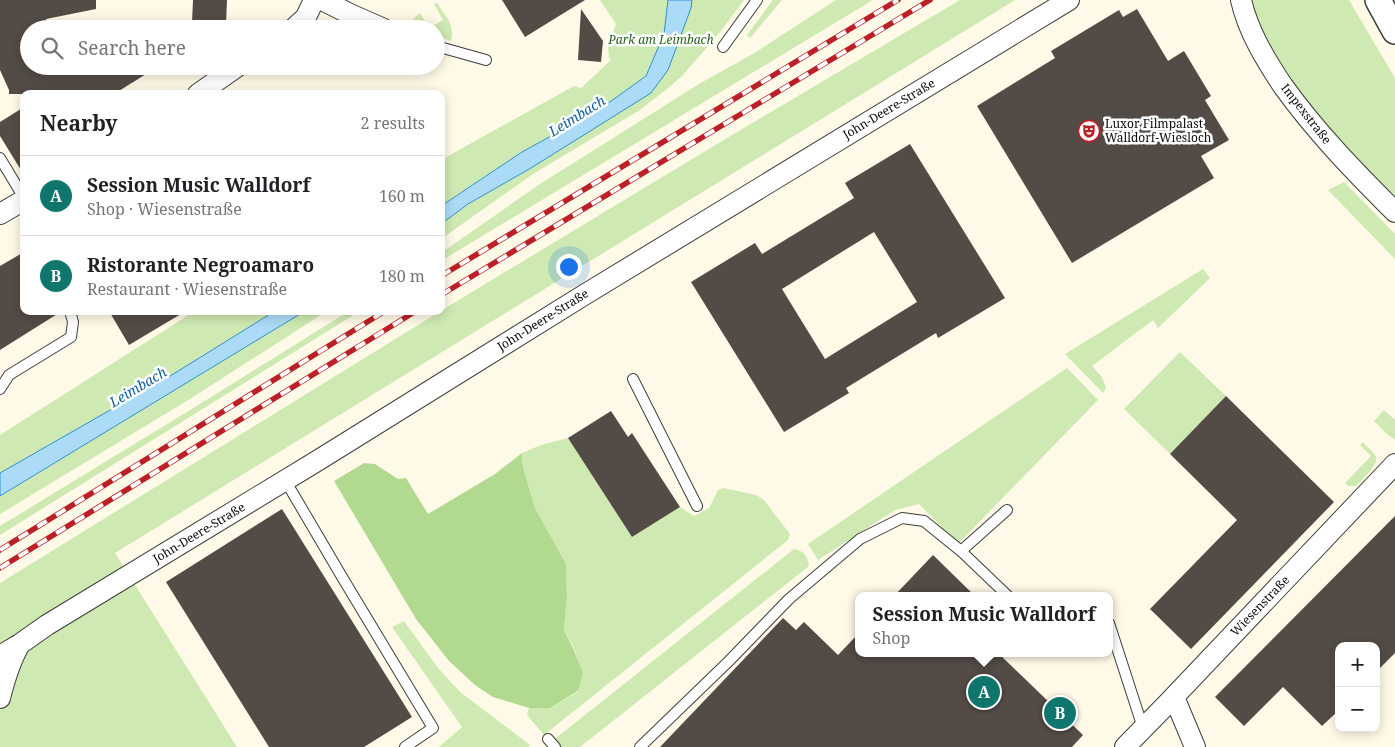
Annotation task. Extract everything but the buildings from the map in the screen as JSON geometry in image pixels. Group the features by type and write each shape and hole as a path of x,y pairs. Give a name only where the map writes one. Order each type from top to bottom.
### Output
{"street":[{"path":"303,20 314,0"},
{"path":"322,0 363,20"},
{"name":"John-Deere-Straße","path":"0,656 55,620 286,480 584,295 1069,0"},
{"name":"Impexstraße","path":"1241,0 1244,14 1256,41 1273,71 1299,108 1343,160 1395,212"},
{"path":"1378,0 1395,31"},
{"path":"204,90 225,75"},
{"path":"0,214 20,204"},
{"name":"Wiesenstraße","path":"1125,747 1395,464"},
{"name":"John-Deere-Straße","path":"0,698 11,660 20,644"},
{"path":"1174,697 1195,747"}],"lane":[{"path":"723,46 757,0"},
{"path":"445,49 486,60"},
{"path":"0,158 20,199"},
{"path":"0,389 10,376 71,338 73,322 71,315"},
{"path":"633,379 698,506"},
{"path":"286,480 350,591 433,728 405,747"},
{"path":"961,551 1008,510"},
{"path":"640,747 729,661 789,599 860,539 902,518 924,520 961,551 1004,592"},
{"path":"1113,635 1144,728"}],"green space":[{"name":"Park am Leimbach","path":"600,0 744,0 721,31 682,76 667,89 640,110 533,174 445,236 445,221 468,204 531,168 600,110 522,152 445,203 445,158 574,86 581,88 611,60 608,47 616,24"},
{"path":"773,0 782,0 750,38 747,35"},
{"path":"836,0 873,0 445,259 445,250 540,184 699,84 756,52"},
{"path":"960,0 1015,0 115,553 237,747 0,747 0,583 434,315 445,315 445,308"},
{"path":"1239,0 1349,0 1395,78 1395,204 1358,164 1288,76"},
{"path":"437,3 451,25 451,41 445,39 445,20 443,20 434,4"},
{"path":"420,13 424,20 412,20"},
{"path":"1344,182 1395,234 1395,259 1328,190"},
{"path":"1203,269 1210,278 1158,328 1153,320 1092,366 1102,377 1106,388 1103,393 1065,354"},
{"path":"189,315 269,315 175,373 0,473 0,435"},
{"path":"298,315 321,315 190,399 0,514 0,496"},
{"path":"343,315 354,315 0,535 0,526"},
{"path":"1180,352 1226,396 1170,454 1124,409"},
{"path":"1067,368 1098,400 958,544 919,504 895,510 818,560 808,544"},
{"path":"1384,410 1395,420 1395,440 1374,421"},
{"path":"568,438 632,537 680,507 694,516 709,508 718,490 724,488 756,495 763,499 790,534 788,540 544,735 527,715 529,708 550,708 578,692 582,673 574,648 564,630 567,596 566,564 535,508 523,468 522,453 541,445"},
{"path":"1363,442 1374,453 1376,457 1375,464 1356,486 1348,486 1345,483 1371,456 1360,445"},
{"path":"522,453 523,468 535,508 566,564 567,596 564,630 583,673 578,691 550,708 529,708 493,697 475,685 449,661 416,619 334,481 364,463 375,464 398,479 406,478 428,514 495,474"},
{"path":"794,549 805,554 809,566 580,747 555,747 551,742"},
{"path":"404,621 438,668 460,692 530,745 528,747 439,747 462,727 392,627"}],"water":[{"path":"668,0 692,0 691,8 668,70 651,93 531,168 468,204 445,221 445,203 522,152 600,109 646,76 664,34"},
{"path":"269,315 298,315 0,496 0,473 175,373"}],"railway":[{"path":"445,274 898,0"},
{"path":"445,293 930,0"},
{"path":"0,550 379,315"},
{"path":"0,568 410,315"}],"place":[{"name":"Luxor Filmpalast Walldorf-Wiesloch","path":"1089,131"},
{"name":"Session Music Walldorf","path":"984,692"},
{"name":"Ristorante Negroamaro","path":"1060,713"}],"water label":[{"name":"Leimbach","path":"577,116"},
{"name":"Leimbach","path":"138,387"}]}
